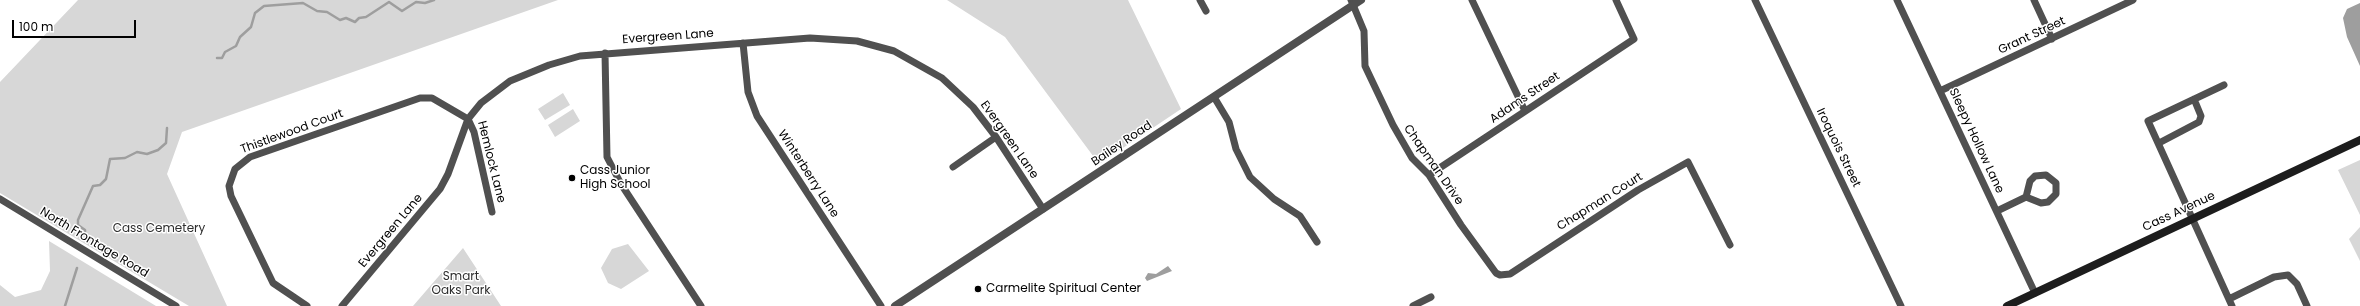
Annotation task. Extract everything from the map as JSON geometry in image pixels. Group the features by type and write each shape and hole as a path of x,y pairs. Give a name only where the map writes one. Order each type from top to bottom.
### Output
{"main road":[{"name":"Cass Avenue","path":"2007,306 2360,140"}],"street":[{"path":"1200,0 1206,11"},
{"path":"1472,0 1525,111"},
{"name":"Adams Street","path":"1429,175 1634,39 1616,0"},
{"name":"Iroquois Street","path":"1755,0 1901,306"},
{"name":"Sleepy Hollow Lane","path":"1897,0 2035,293"},
{"path":"2034,0 2052,39"},
{"name":"Grant Street","path":"1940,91 2133,0"},
{"name":"Bailey Road","path":"895,306 1214,97 1355,1"},
{"name":"Chapman Drive","path":"1355,1 1364,31 1364,61 1366,71 1397,134 1412,158 1429,175 1460,225"},
{"name":"Evergreen Lane","path":"342,306 440,189 448,174 468,118 481,103 510,81 569,59 606,53 830,38 857,41 894,51 924,66 952,86 973,107 996,137 1043,209"},
{"name":"Winterberry Lane","path":"743,43 748,92 757,116 881,306"},
{"path":"606,53 607,157 621,184 701,306"},
{"path":"2224,85 2148,121 2194,219 2230,303 2274,277 2288,275 2296,284 2307,306"},
{"path":"1214,97 1229,122 1236,150 1250,177 1274,199 1300,216 1317,242"},
{"name":"Thistlewood Court","path":"307,306 279,288 268,275 231,196 229,186 235,169 250,157 420,98 432,98 468,118"},
{"path":"2159,143 2199,122 2201,116 2194,99"},
{"name":"Hemlock Lane","path":"468,118 474,132 492,212"},
{"path":"953,167 996,137"},
{"name":"Chapman Court","path":"1460,225 1496,273 1500,275 1510,274 1638,190 1688,162 1730,244"},
{"path":"1997,211 2026,197 2041,203 2048,202 2056,194 2056,183 2046,175 2035,176 2030,182 2026,197"},
{"name":"North Frontage Road","path":"0,199 176,306"},
{"path":"1413,306 1431,297"}],"green space":[{"name":"Cass Cemetery","path":"78,0 558,0 182,132 167,174 227,306 189,306 0,193 0,82"},
{"path":"947,0 1128,0 1181,109 1099,164 1005,37"},
{"path":"563,93 570,105 545,120 538,109"},
{"path":"573,109 580,121 555,137 548,125"},
{"path":"2360,160 2360,215 2338,170"},
{"path":"2360,227 2360,261 2349,239"},
{"path":"49,241 156,306 0,306 0,285 15,297 41,290 50,271"},
{"path":"628,244 649,271 621,289 608,283 601,268 612,249"},
{"name":"Smart Oaks Park","path":"463,248 501,306 413,306"}],"shaded area":[{"path":"2360,3 2360,66 2347,37 2343,18 2347,9"},
{"path":"1168,266 1172,271 1147,281 1145,278 1148,273 1156,274"}],"waterway":[{"path":"217,58 222,58 225,52 236,46 240,37 251,27 255,13 264,6 303,3 317,11 327,12 340,20 346,18 355,22 359,18 366,17 389,2 402,11 416,2 425,3 434,0"},
{"path":"85,234 85,230 78,225 78,220 93,186 100,185 106,179 110,159 125,158 137,152 147,154 158,150 166,143 167,128"},
{"path":"65,306 77,268"}],"place":[{"name":"Cass Junior High School","path":"572,178"},
{"name":"Carmelite Spiritual Center","path":"978,289"}]}
